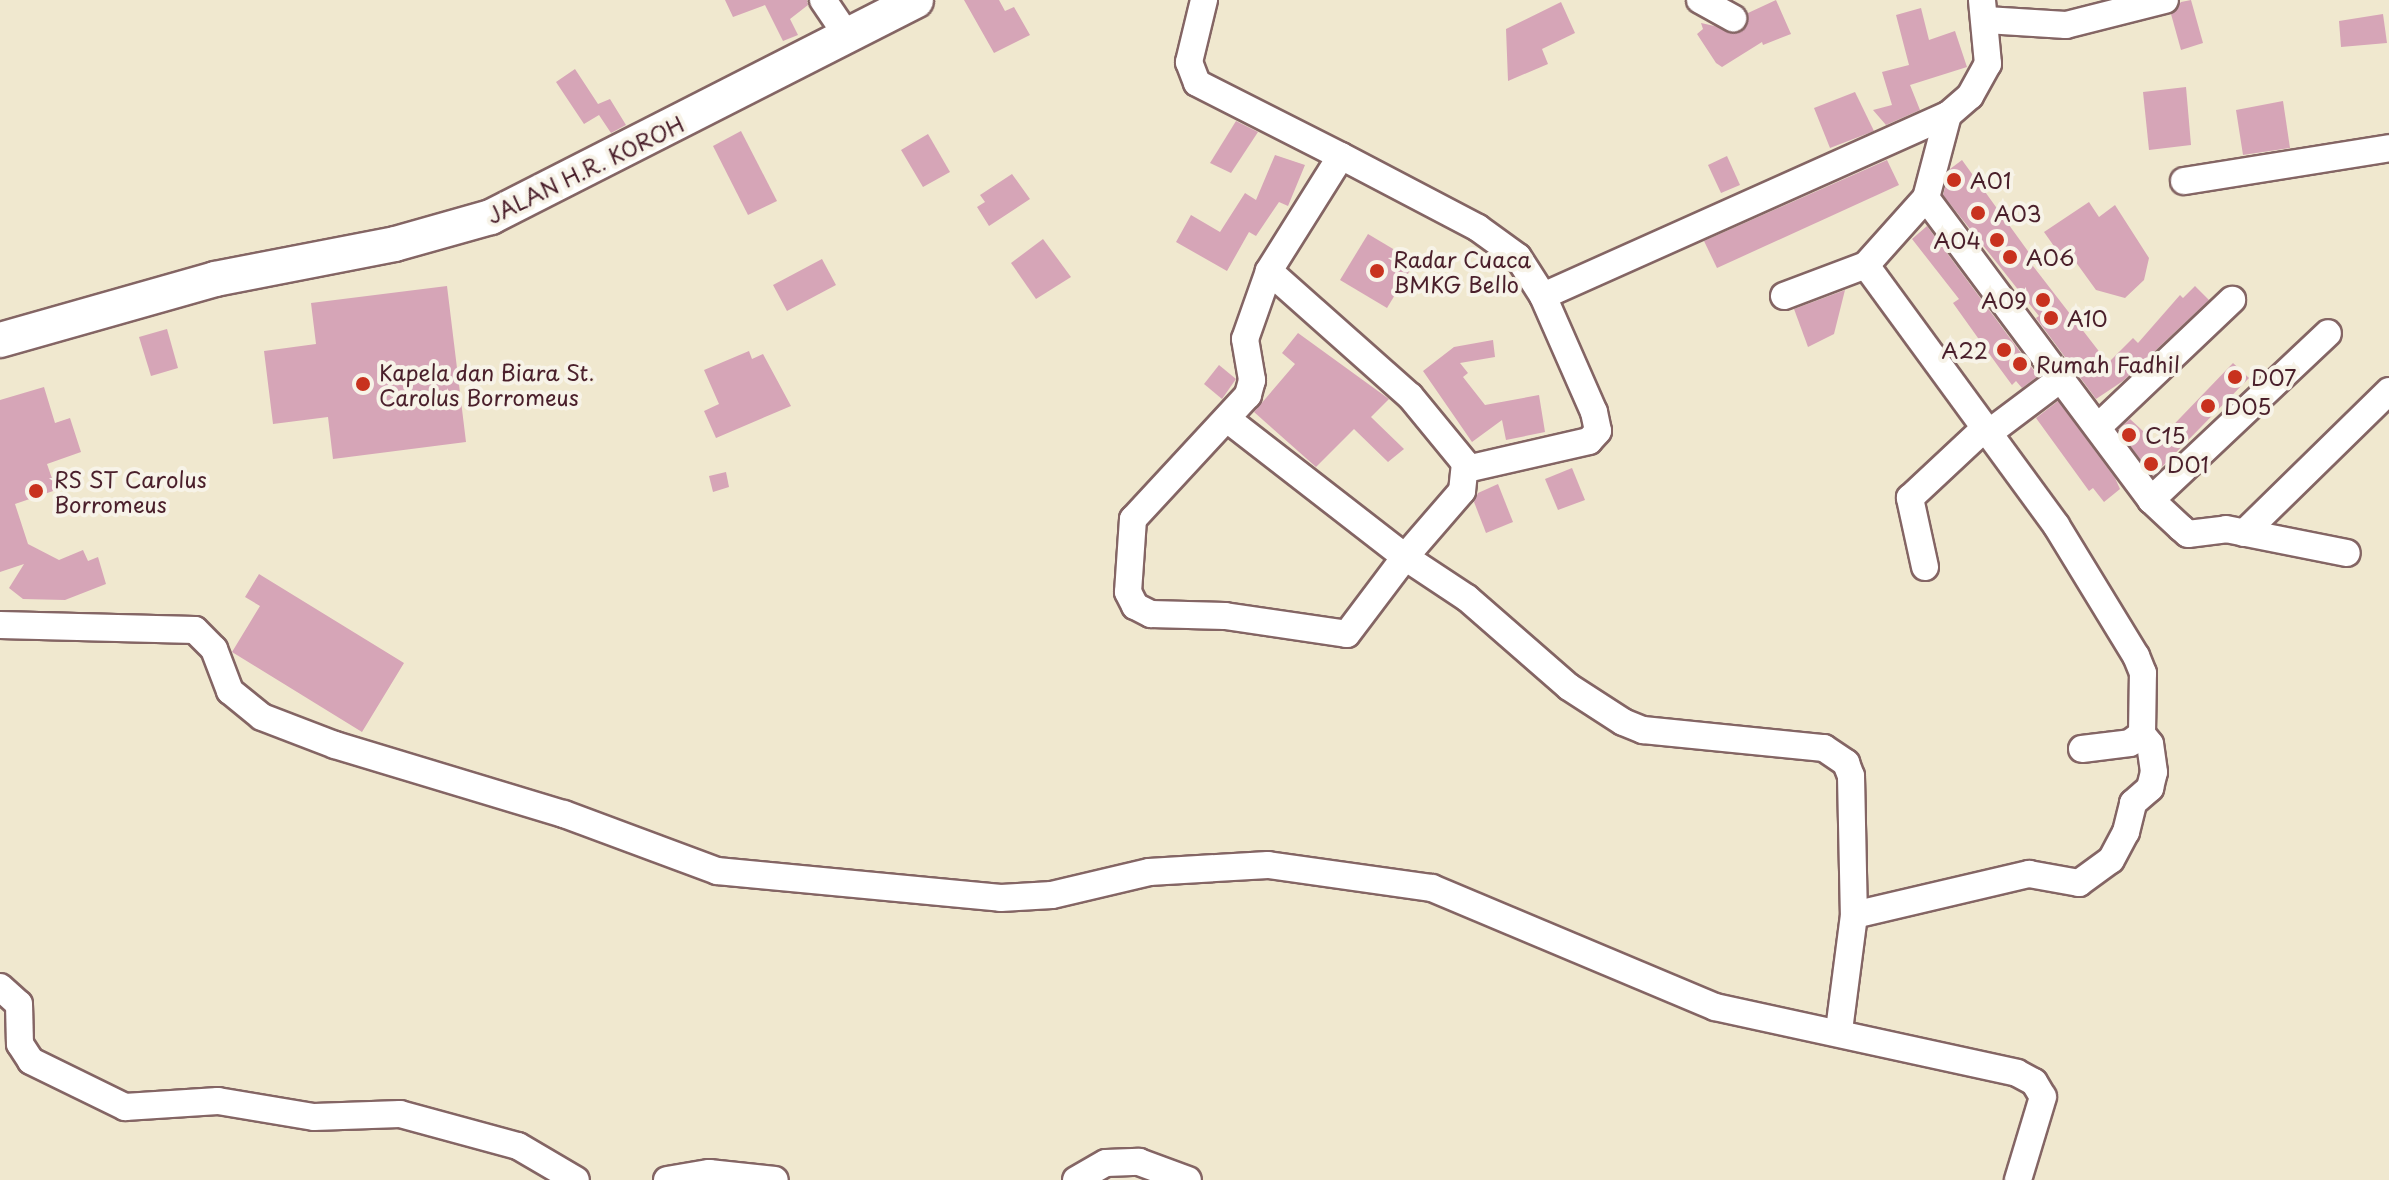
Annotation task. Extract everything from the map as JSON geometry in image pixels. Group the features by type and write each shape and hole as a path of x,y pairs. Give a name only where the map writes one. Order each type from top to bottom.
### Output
{"main road":[{"name":"JALAN H.R. KOROH","path":"0,340 215,279 395,244 491,217 916,0"}],"street":[{"path":"823,0 846,34"},
{"path":"1204,0 1189,62 1197,83 1341,156 1505,245 1531,273 1598,431 1589,441 1467,469"},
{"path":"1700,0 1733,18"},
{"path":"1543,296 1948,115 1970,96 1988,64 1984,10 2066,25 2165,0"},
{"path":"1784,296 1866,265 1926,198 1948,115"},
{"path":"2184,181 2389,148"},
{"path":"1341,156 1269,271 1249,324 1245,356 1252,387 1227,419 1133,519 1128,592 1135,606 1151,614 1225,616 1344,635 1462,491 1467,469"},
{"path":"1926,198 2151,500 2188,534 2210,528 2347,553"},
{"path":"1854,915 2024,874 2040,874 2071,884 2093,876 2111,860 2129,826 2133,803 2150,788 2153,754 2142,734 2143,673 2095,588 1988,429 1866,265"},
{"path":"1269,271 1410,396 1467,469"},
{"path":"2098,427 2232,300"},
{"path":"2151,500 2328,333"},
{"path":"1925,567 1910,498 1988,429 2062,378"},
{"path":"2244,533 2389,391"},
{"path":"1227,419 1405,557 1467,598 1569,687 1623,722 1643,730 1744,737 1837,753 1851,776 1854,915 1839,1030"},
{"path":"0,625 195,630 212,645 230,691 262,717 335,745 564,814 717,871 1011,898 1070,892 1149,872 1268,865 1393,879 1497,912 1672,992 1756,1018 1839,1030 2030,1079 2043,1097 2018,1180"},
{"path":"2082,749 2130,743 2142,734"},
{"path":"0,987 19,1004 20,1044 31,1061 125,1107 218,1101 314,1117 400,1114 518,1146 576,1180"},
{"path":"1076,1180 1106,1163 1139,1162 1188,1180"},
{"path":"667,1180 709,1173 775,1180"}],"building":[{"path":"725,0 807,0 808,5 790,19 798,35 783,41 765,5 733,17"},
{"path":"964,0 999,0 1005,11 1014,7 1030,35 994,53"},
{"path":"1776,0 1791,34 1763,45 1762,42 1722,67 1716,63 1697,34 1703,29 1701,23 1741,32 1748,13"},
{"path":"2191,0 2203,43 2181,50 2171,14 2181,2"},
{"path":"1561,2 1575,33 1542,49 1548,64 1508,81 1506,29"},
{"path":"1921,8 1929,40 1955,31 1967,67 1910,85 1920,110 1886,125 1873,110 1892,105 1882,72 1909,65 1896,15"},
{"path":"2383,14 2387,43 2341,47 2339,21"},
{"path":"575,69 598,104 610,99 626,125 611,133 599,115 584,124 556,82"},
{"path":"2186,87 2191,145 2149,150 2143,92"},
{"path":"1855,92 1874,131 1830,148 1814,108"},
{"path":"2283,101 2290,148 2243,155 2236,110"},
{"path":"1236,121 1258,132 1231,173 1210,163"},
{"path":"741,131 777,201 748,215 713,146"},
{"path":"928,134 950,172 923,187 901,150"},
{"path":"1275,155 1305,165 1288,206 1279,202 1256,236 1249,232 1227,271 1176,242 1191,215 1220,232 1245,193 1256,200"},
{"path":"1727,156 1740,185 1721,193 1708,165"},
{"path":"1887,160 1899,185 1717,268 1704,241"},
{"path":"1962,160 2030,254 2026,257 2108,363 2133,338 2138,343 2180,295 2183,298 2195,286 2209,300 2123,381 2096,399 2036,318 2039,316 1943,195 1950,169"},
{"path":"1012,174 1030,199 989,226 977,207 985,202 980,195"},
{"path":"2089,202 2099,217 2115,205 2149,258 2144,280 2125,298 2096,290 2075,261 2068,266 2044,232"},
{"path":"1927,226 2038,376 2022,388 2016,381 2012,385 1953,303 1959,299 1912,239"},
{"name":"Radar Cuaca BMKG Bello","path":"1368,234 1415,262 1387,308 1340,280"},
{"path":"1043,239 1071,277 1036,299 1011,263"},
{"path":"822,259 836,285 787,311 773,285"},
{"name":"Kapela dan Biara St. Carolus Borromeus","path":"447,286 466,442 333,459 328,417 273,424 264,351 316,344 311,303"},
{"path":"1845,290 1834,334 1808,347 1794,309"},
{"path":"167,329 178,368 151,376 139,337"},
{"path":"1298,333 1389,399 1371,417 1404,449 1388,462 1354,429 1316,467 1254,412 1295,364 1282,353"},
{"path":"1493,340 1495,357 1460,363 1468,373 1463,377 1485,405 1539,395 1545,432 1506,440 1502,420 1472,442 1423,371 1454,347"},
{"path":"749,351 752,359 763,354 791,406 716,438 704,411 719,404 704,370"},
{"path":"2233,363 2249,378 2153,476 2118,430 2130,419 2156,443"},
{"path":"1219,365 1236,379 1222,399 1204,384"},
{"path":"44,387 55,423 70,418 81,452 47,464 56,490 15,504 28,544 59,560 83,550 88,561 98,557 106,584 65,600 23,599 9,588 24,564 0,572 0,400"},
{"path":"2058,401 2115,478 2120,489 2104,502 2093,488 2089,491 2036,418"},
{"path":"1572,468 1585,500 1558,510 1545,479"},
{"path":"726,472 729,487 713,492 709,476"},
{"path":"1498,484 1513,522 1486,533 1474,502 1478,493"},
{"path":"259,574 404,663 362,732 232,652 260,606 245,597"}],"place":[{"name":"A01","path":"1954,180"},
{"name":"A03","path":"1978,213"},
{"name":"A04","path":"1997,240"},
{"name":"A06","path":"2010,257"},
{"name":"Radar Cuaca BMKG Bello","path":"1377,271"},
{"name":"A09","path":"2043,300"},
{"name":"A10","path":"2051,318"},
{"name":"A22","path":"2004,350"},
{"name":"Rumah Fadhil","path":"2020,364"},
{"name":"D07","path":"2235,377"},
{"name":"Kapela dan Biara St. Carolus Borromeus","path":"363,384"},
{"name":"D05","path":"2208,406"},
{"name":"C15","path":"2129,435"},
{"name":"D01","path":"2151,464"},
{"name":"RS ST Carolus Borromeus","path":"36,491"}]}
